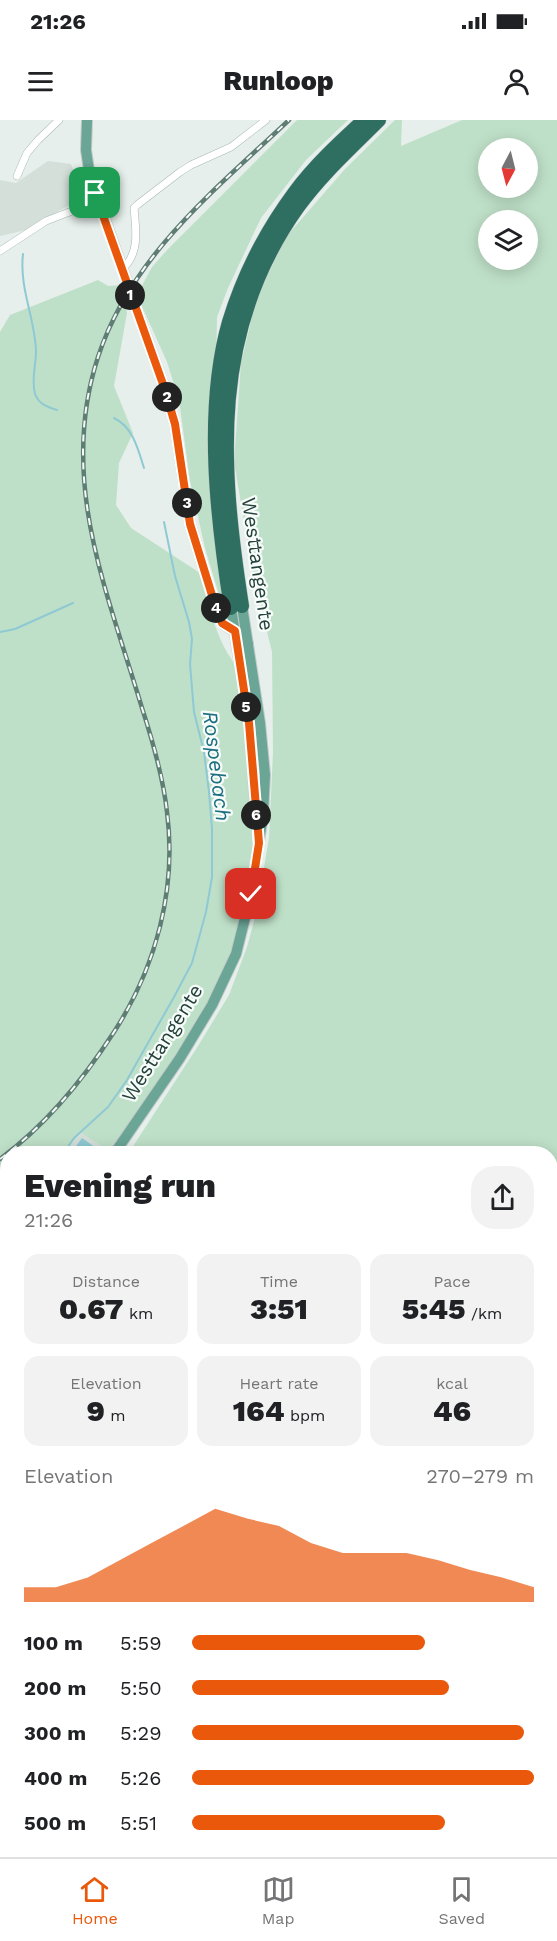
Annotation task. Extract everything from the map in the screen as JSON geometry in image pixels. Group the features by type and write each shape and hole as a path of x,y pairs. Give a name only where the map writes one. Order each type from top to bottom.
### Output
{"highway":[{"name":"Westtangente","path":"230,608 217,492 216,438 219,379 229,324 253,260 276,220 315,168 364,120"},
{"name":"Westtangente","path":"230,608 226,430 230,381 240,328 252,293 282,231 323,176 379,120"}],"main road":[{"path":"87,120 88,164 98,201 175,424 190,524 230,608"},
{"name":"Westtangente","path":"230,608 249,723 259,843"},
{"name":"Westtangente","path":"120,1146 180,1058 212,1005 236,954 251,894 263,815 264,776 250,647 230,608"},
{"path":"235,631 245,639 250,647"}],"street":[{"path":"17,176 27,153 59,120"},
{"path":"122,269 134,252 136,239 134,208 180,172 231,147 266,120"},
{"path":"0,251 46,221 98,201"}],"shaded area":[{"path":"48,161 71,164 83,197 26,230 0,236 0,180 16,183"},
{"path":"80,1131 102,1146 70,1146"}],"green space":[{"path":"297,120 348,120 306,160 261,218 217,317 216,370 226,608 223,608 205,548 190,481 179,400 167,362 137,295 152,267 168,249"},
{"path":"395,120 402,120 401,146 462,120 557,120 557,1146 133,1146 229,995 247,947 256,914 269,838 273,752 272,652 253,574 234,462 241,363 256,300 285,238 345,169"},
{"path":"98,280 108,286 121,285 127,313 114,386 133,433 119,463 116,505 131,528 200,573 216,629 236,667 244,718 252,856 246,898 235,939 220,979 191,1033 113,1146 101,1146 80,1132 69,1146 0,1146 0,332 10,315"}],"water":[{"path":"82,1138 93,1146 76,1146"}],"waterway":[{"name":"Rospebach","path":"23,254 23,279 35,339 33,383 35,394 44,405 57,410"},
{"name":"Rospebach","path":"114,418 130,433 144,468"},
{"name":"Rospebach","path":"68,1146 74,1138 108,1107 127,1080 174,997 192,963 206,912 212,877 209,792 204,752 194,712 190,664 192,639 175,576 164,522"},
{"path":"0,632 15,629 73,603"}],"railway":[{"path":"17,1146 63,1101 90,1067 129,1007 152,954 166,898 169,870 167,812 163,785 150,734 102,578 85,491 83,447 87,403 98,357 131,287 153,256 205,199 289,120"}],"route":[{"path":"95,193 175,424 190,524 216,608 222,623 235,631 249,723 259,843 251,894"}]}
